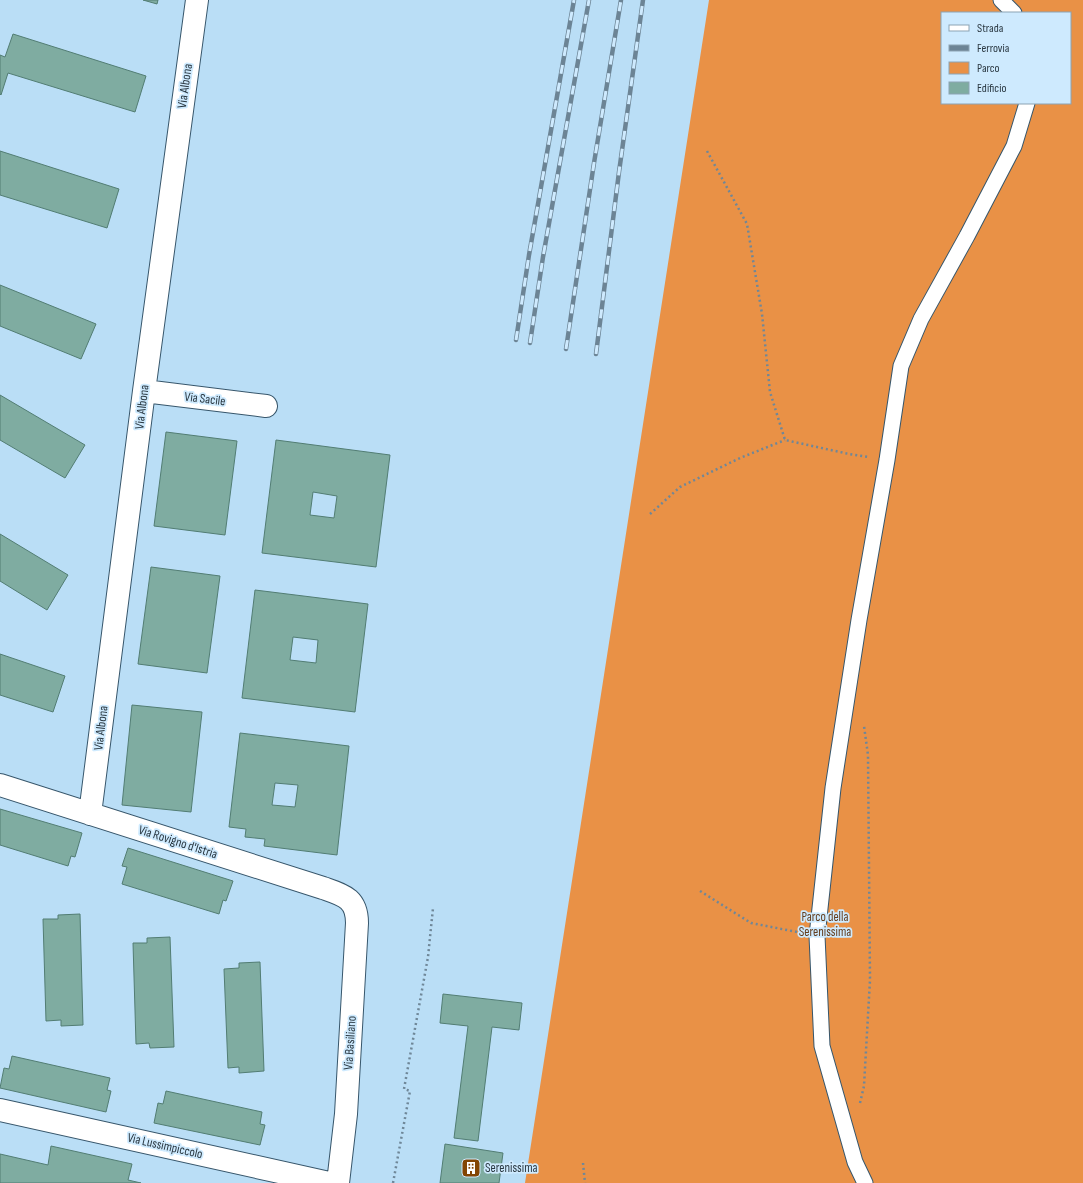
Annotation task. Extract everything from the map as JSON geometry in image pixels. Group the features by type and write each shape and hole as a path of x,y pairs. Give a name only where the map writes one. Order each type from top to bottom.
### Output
{"street":[{"name":"Via Albona","path":"90,814 144,391 197,0"},
{"name":"Via Sacile","path":"144,391 266,406"},
{"name":"Via Rovigno d'Istria","path":"0,785 338,893 345,896 353,903"},
{"name":"Via Basiliano","path":"338,1183 346,1114 358,923 353,903"},
{"name":"Via Lussimpiccolo","path":"0,1110 329,1183"}],"lane":[{"path":"1001,0 1013,12"},
{"path":"865,1183 856,1162 822,1046 817,936 833,788 858,620 887,460 900,366 921,319 968,236 1014,146 1027,104"}],"path":[{"path":"707,151 747,224 762,314 770,392 785,440"},
{"path":"650,514 680,487 740,458 785,440 849,454 887,460"},
{"path":"859,1108 864,1086 870,980 868,755 864,725"},
{"path":"700,891 751,923 817,936"},
{"path":"393,1183 410,1091 404,1089 428,957 433,908"},
{"path":"583,1163 585,1183"}],"green space":[{"name":"Parco della Serenissima","path":"709,0 1083,0 1083,1183 525,1183"}],"building":[{"path":"143,0 158,0 157,4"},
{"path":"13,34 146,76 135,112 8,73 1,95 0,55 5,57"},
{"path":"0,151 119,189 107,228 0,195"},
{"path":"0,285 96,324 81,359 0,326"},
{"path":"0,395 85,445 65,478 0,440"},
{"path":"166,432 237,441 225,535 154,526"},
{"path":"276,440 390,455 376,567 262,553","holes":["313,492 337,496 334,518 310,515"]},
{"path":"0,534 68,575 47,610 0,581"},
{"path":"151,567 220,576 207,673 138,664"},
{"path":"255,590 368,604 355,712 242,698","holes":["293,637 318,640 316,663 290,660"]},
{"path":"0,654 65,676 53,712 0,695"},
{"path":"132,705 202,712 191,812 122,805"},
{"path":"240,733 349,746 337,855 264,846 265,839 245,837 246,829 229,827","holes":["275,783 298,785 295,807 272,805"]},
{"path":"0,809 82,833 75,857 71,856 68,866 0,845"},
{"path":"128,848 233,881 226,901 223,900 219,914 122,884 127,867 122,866"},
{"path":"80,914 83,1025 61,1026 61,1020 46,1021 43,919 58,919 58,915"},
{"path":"170,937 174,1047 150,1048 149,1043 136,1044 133,943 147,943 147,938"},
{"path":"260,962 264,1071 239,1073 239,1067 228,1068 224,969 239,968 239,963"},
{"path":"443,994 522,1003 519,1030 492,1027 478,1141 454,1138 468,1026 440,1023"},
{"path":"12,1056 110,1078 107,1090 111,1091 106,1112 0,1088 4,1068 9,1069"},
{"path":"166,1091 262,1112 260,1124 265,1125 260,1145 154,1123 158,1103 163,1104"},
{"name":"Serenissima","path":"445,1144 503,1153 499,1183 440,1183"},
{"path":"51,1146 132,1164 128,1180 141,1183 0,1183 0,1154 48,1165"}],"railway":[{"path":"516,340 529,255 574,0"},
{"path":"530,343 543,257 589,0"},
{"path":"566,349 594,163 621,0"},
{"path":"596,354 643,0"}],"place":[{"name":"Serenissima","path":"471,1168"}]}
